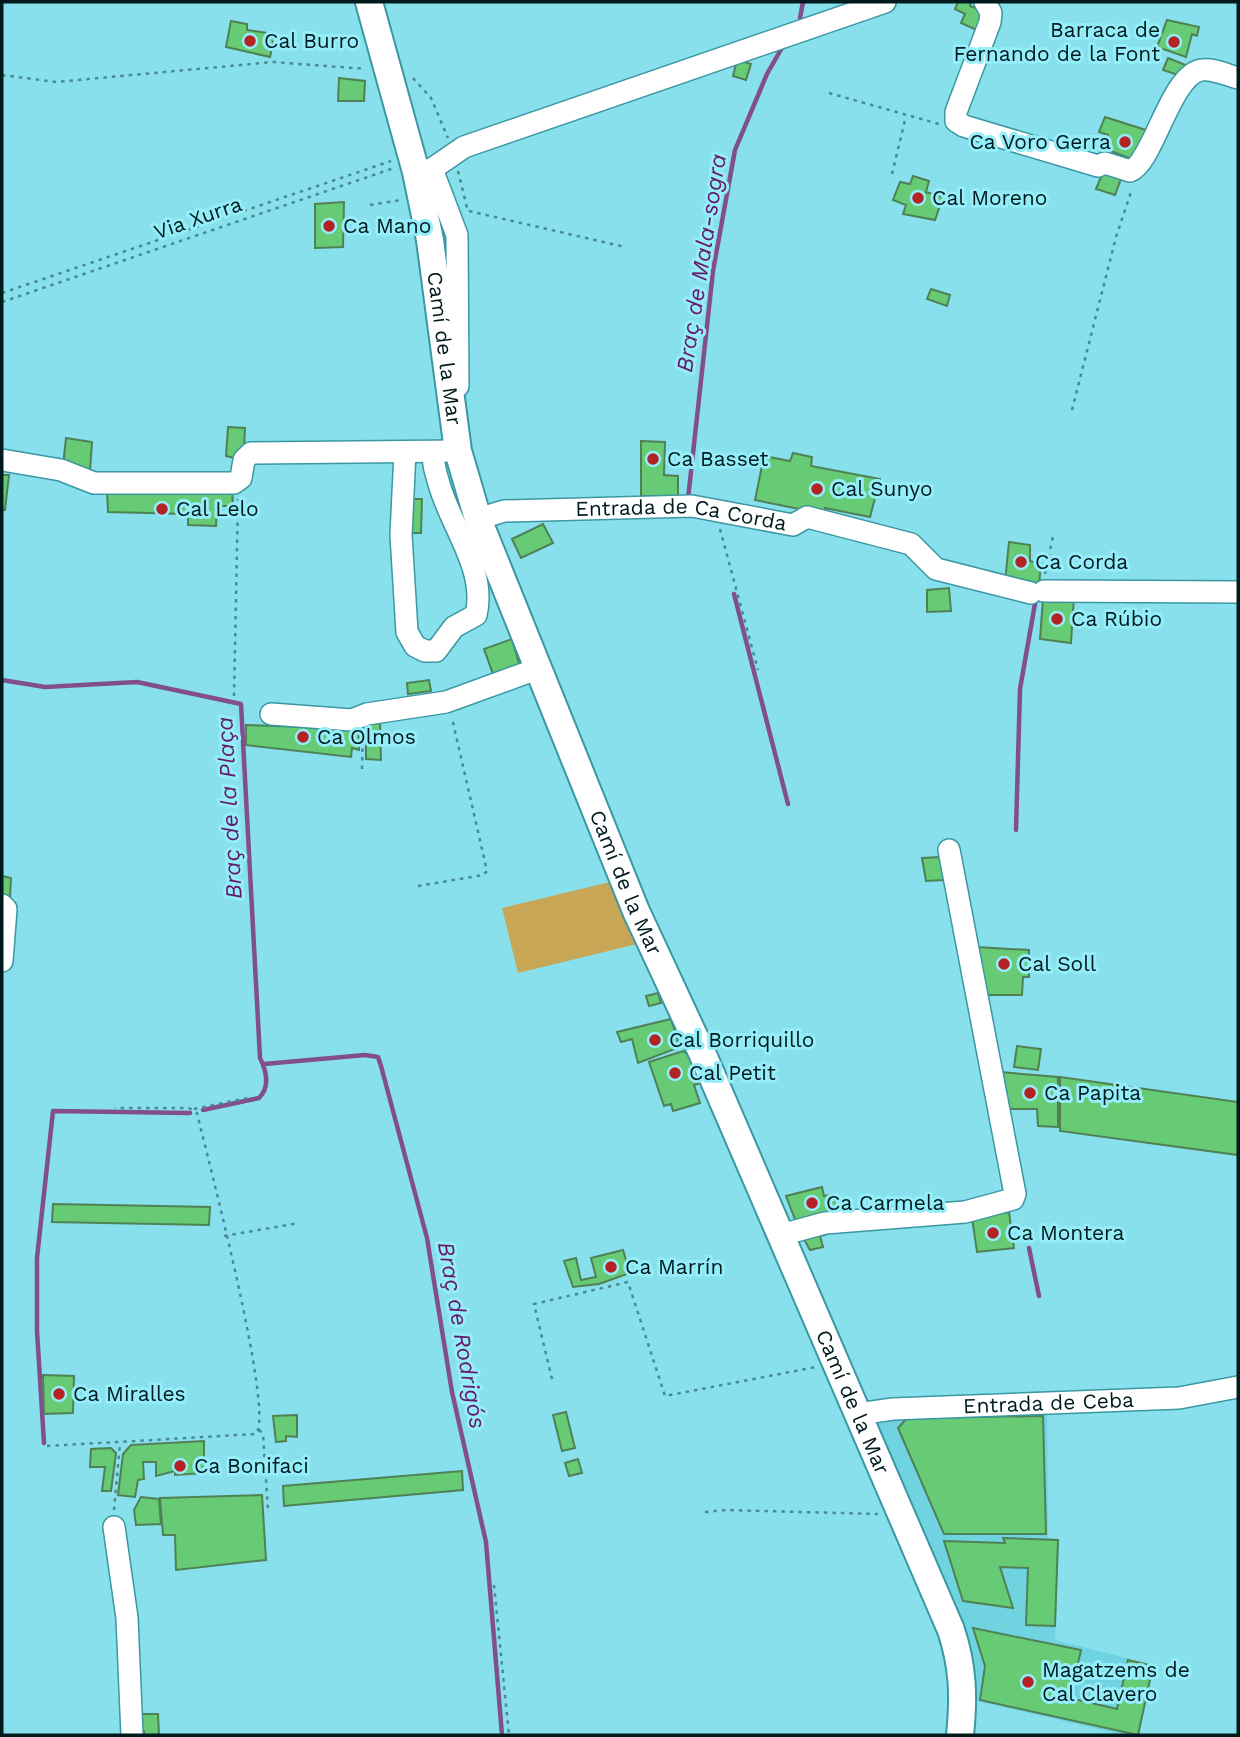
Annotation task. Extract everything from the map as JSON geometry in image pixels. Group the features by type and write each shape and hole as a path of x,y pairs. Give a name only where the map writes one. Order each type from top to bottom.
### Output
{"main road":[{"name":"Camí de la Mar","path":"369,2 397,71 430,240 455,424 446,452 478,519 636,911 781,1235 897,1504 961,1661 964,1698 960,1735"}],"street":[{"path":"455,424 460,268 458,209 417,171 453,153 885,2"},
{"path":"985,2 991,13 990,22 956,112 956,121 964,126 1098,166 1105,163 1130,171 1141,164 1153,135 1188,76 1206,69 1238,78"},
{"path":"405,452 401,536 407,632 415,646 425,651 436,651 454,627 476,615 480,592 476,576 445,508 434,465 446,452"},
{"path":"2,460 61,470 94,483 238,481 245,457 251,453 446,452"},
{"name":"Entrada de Ca Corda","path":"478,519 504,510 627,505 715,509 793,525 807,517 911,544 936,569 1037,592 1238,592"},
{"path":"271,714 352,720 366,713 449,701 537,670"},
{"path":"781,1235 825,1223 965,1212 1013,1199 1015,1194 949,850"},
{"path":"2,905 6,909 2,961"},
{"name":"Entrada de Ceba","path":"858,1414 893,1409 1179,1398 1238,1387"},
{"path":"114,1527 127,1618 132,1735"}],"path":[{"path":"2,75 56,82 273,62 397,71 431,98 453,153 458,209 468,225"},
{"path":"829,93 944,125 956,121"},
{"path":"892,174 906,116"},
{"path":"370,205 417,171"},
{"path":"2,293 417,171"},
{"name":"Via Xurra","path":"2,302 417,171"},
{"path":"1072,410 1116,237 1136,178 1130,171"},
{"path":"458,209 625,247"},
{"path":"234,695 238,481"},
{"path":"715,509 758,670"},
{"path":"1037,592 1053,536"},
{"path":"418,886 483,875 487,871 449,701"},
{"path":"357,718 363,725 362,769"},
{"path":"115,1108 194,1109 247,1098"},
{"path":"47,1446 256,1434 259,1430 260,1414 248,1324 194,1109"},
{"path":"225,1236 299,1223"},
{"path":"552,1379 534,1304 628,1282 665,1396 836,1363"},
{"path":"259,1430 263,1434 268,1510"},
{"path":"114,1527 120,1442"},
{"path":"705,1513 726,1510 878,1514 897,1504"},
{"path":"494,1585 509,1735"}],"shaded area":[{"path":"610,882 637,944 518,973 502,908"},
{"path":"1047,1404 1048,1538 1059,1540 1055,1640 1154,1665 1139,1735 1123,1735 964,1698 858,1414"}],"building":[{"path":"958,2 971,2 970,6 988,12 979,31 961,23 965,14 955,9"},
{"name":"Barraca de Fernando de la Font","path":"1167,20 1199,27 1197,36 1192,34 1186,57 1157,47"},
{"name":"Cal Burro","path":"231,21 247,24 247,30 275,34 270,57 226,47"},
{"path":"1168,58 1188,66 1181,76 1163,70"},
{"path":"737,60 751,64 746,80 733,76"},
{"path":"339,78 365,81 364,101 338,101"},
{"name":"Ca Voro Gerra","path":"1105,117 1149,131 1137,161 1105,149 1108,135 1099,132"},
{"path":"1104,170 1122,176 1115,195 1096,189"},
{"name":"Cal Moreno","path":"913,176 929,181 926,192 943,197 935,220 903,214 906,205 893,200 900,182 910,184"},
{"name":"Ca Mano","path":"344,202 343,247 315,248 315,204"},
{"path":"931,289 950,295 947,306 927,299"},
{"path":"228,427 245,428 244,450 238,459 226,456"},
{"path":"66,438 92,442 90,470 63,466"},
{"name":"Ca Basset","path":"641,441 665,442 664,475 678,476 678,497 641,496"},
{"name":"Cal Sunyo","path":"793,453 812,457 811,466 880,479 870,517 825,508 824,514 755,500 764,456 790,461"},
{"path":"2,475 9,475 5,510 2,510"},
{"name":"Cal Lelo","path":"232,488 233,506 217,506 216,526 188,525 188,514 108,512 107,492"},
{"path":"410,499 422,499 421,533 408,533"},
{"path":"543,524 553,543 521,558 512,539"},
{"name":"Ca Corda","path":"1009,542 1030,545 1030,561 1041,564 1039,585 1005,582"},
{"path":"949,588 951,611 927,612 927,590"},
{"name":"Ca Rúbio","path":"1074,597 1071,643 1040,639 1043,599"},
{"path":"512,639 520,667 493,674 484,649"},
{"path":"429,680 431,691 408,694 407,683"},
{"path":"380,720 381,760 366,759 366,721"},
{"name":"Ca Olmos","path":"246,725 359,729 359,750 352,748 351,757 246,745"},
{"path":"941,857 944,880 926,881 922,858"},
{"path":"2,876 11,878 10,898 2,897"},
{"name":"Cal Soll","path":"976,947 1029,950 1029,977 1023,977 1022,995 987,995"},
{"path":"658,993 661,1003 649,1006 646,996"},
{"name":"Cal Borriquillo","path":"671,1019 680,1047 638,1063 632,1039 621,1042 617,1032"},
{"path":"1017,1046 1041,1049 1038,1070 1014,1067"},
{"name":"Cal Petit","path":"683,1051 698,1062 692,1063 701,1083 694,1085 700,1103 673,1111 671,1104 664,1106 649,1062"},
{"name":"Ca Papita","path":"1000,1072 1058,1077 1058,1127 1038,1126 1037,1109 1005,1109"},
{"path":"1060,1077 1238,1102 1238,1155 1060,1131"},
{"name":"Ca Carmela","path":"822,1187 824,1196 834,1194 837,1210 796,1222 786,1196"},
{"path":"53,1204 210,1207 209,1225 52,1222"},
{"name":"Ca Montera","path":"1009,1212 1014,1248 977,1252 972,1218"},
{"path":"824,1228 825,1235 820,1236 823,1247 810,1250 801,1234"},
{"name":"Ca Marrín","path":"623,1250 630,1273 599,1284 573,1287 564,1261 576,1258 581,1280 596,1277 591,1258"},
{"name":"Ca Miralles","path":"43,1375 74,1376 73,1413 44,1414"},
{"path":"566,1412 575,1448 562,1451 553,1415"},
{"path":"297,1415 297,1437 286,1436 286,1441 276,1442 273,1416"},
{"path":"1043,1416 1046,1534 944,1534 898,1428 907,1418"},
{"name":"Ca Bonifaci","path":"204,1441 204,1473 175,1475 175,1471 156,1476 156,1462 143,1462 144,1479 138,1480 135,1497 118,1495 123,1454 131,1445"},
{"path":"111,1448 116,1453 111,1491 102,1491 105,1467 90,1467 91,1449"},
{"path":"578,1459 582,1473 569,1476 565,1463"},
{"path":"462,1471 463,1490 284,1506 283,1486"},
{"path":"262,1495 266,1560 176,1570 175,1535 163,1535 160,1498"},
{"path":"141,1497 159,1499 161,1524 136,1525 134,1510"},
{"path":"1003,1538 1058,1540 1055,1626 1026,1625 1028,1568 1000,1567 1013,1608 963,1601 944,1541 1005,1543"},
{"name":"Magatzems de Cal Clavero","path":"973,1628 1081,1650 1070,1698 1117,1709 1128,1660 1153,1666 1138,1735 980,1700 985,1666"},
{"path":"136,1714 158,1714 159,1735 144,1735 144,1731 137,1731"}],"waterway":[{"name":"Braç de Mala-sogra","path":"800,18 803,2"},
{"name":"Braç de Mala-sogra","path":"688,499 713,271 735,150 767,74 783,46"},
{"name":"Braç de Mala-sogra","path":"734,594 788,804"},
{"path":"1016,830 1020,689 1036,598"},
{"name":"Braç de la Plaça","path":"2,680 45,687 137,682 241,704 260,1058 266,1083 259,1098 203,1110"},
{"name":"Braç de Rodrigós","path":"264,1064 365,1055 378,1057 427,1238 452,1392 486,1542 502,1735"},
{"path":"44,1443 37,1331 37,1258 53,1111 190,1113"},
{"path":"1029,1248 1039,1296"}],"place":[{"name":"Cal Burro","path":"250,41"},
{"name":"Barraca de Fernando de la Font","path":"1174,42"},
{"name":"Ca Voro Gerra","path":"1125,142"},
{"name":"Cal Moreno","path":"918,198"},
{"name":"Ca Mano","path":"329,226"},
{"name":"Ca Basset","path":"653,459"},
{"name":"Cal Sunyo","path":"817,489"},
{"name":"Cal Lelo","path":"162,509"},
{"name":"Ca Corda","path":"1021,562"},
{"name":"Ca Rúbio","path":"1057,619"},
{"name":"Ca Olmos","path":"303,737"},
{"name":"Cal Soll","path":"1004,964"},
{"name":"Cal Borriquillo","path":"655,1040"},
{"name":"Cal Petit","path":"675,1073"},
{"name":"Ca Papita","path":"1030,1093"},
{"name":"Ca Carmela","path":"812,1203"},
{"name":"Ca Montera","path":"993,1233"},
{"name":"Ca Marrín","path":"611,1267"},
{"name":"Ca Miralles","path":"59,1394"},
{"name":"Ca Bonifaci","path":"180,1466"},
{"name":"Magatzems de Cal Clavero","path":"1028,1682"}]}
